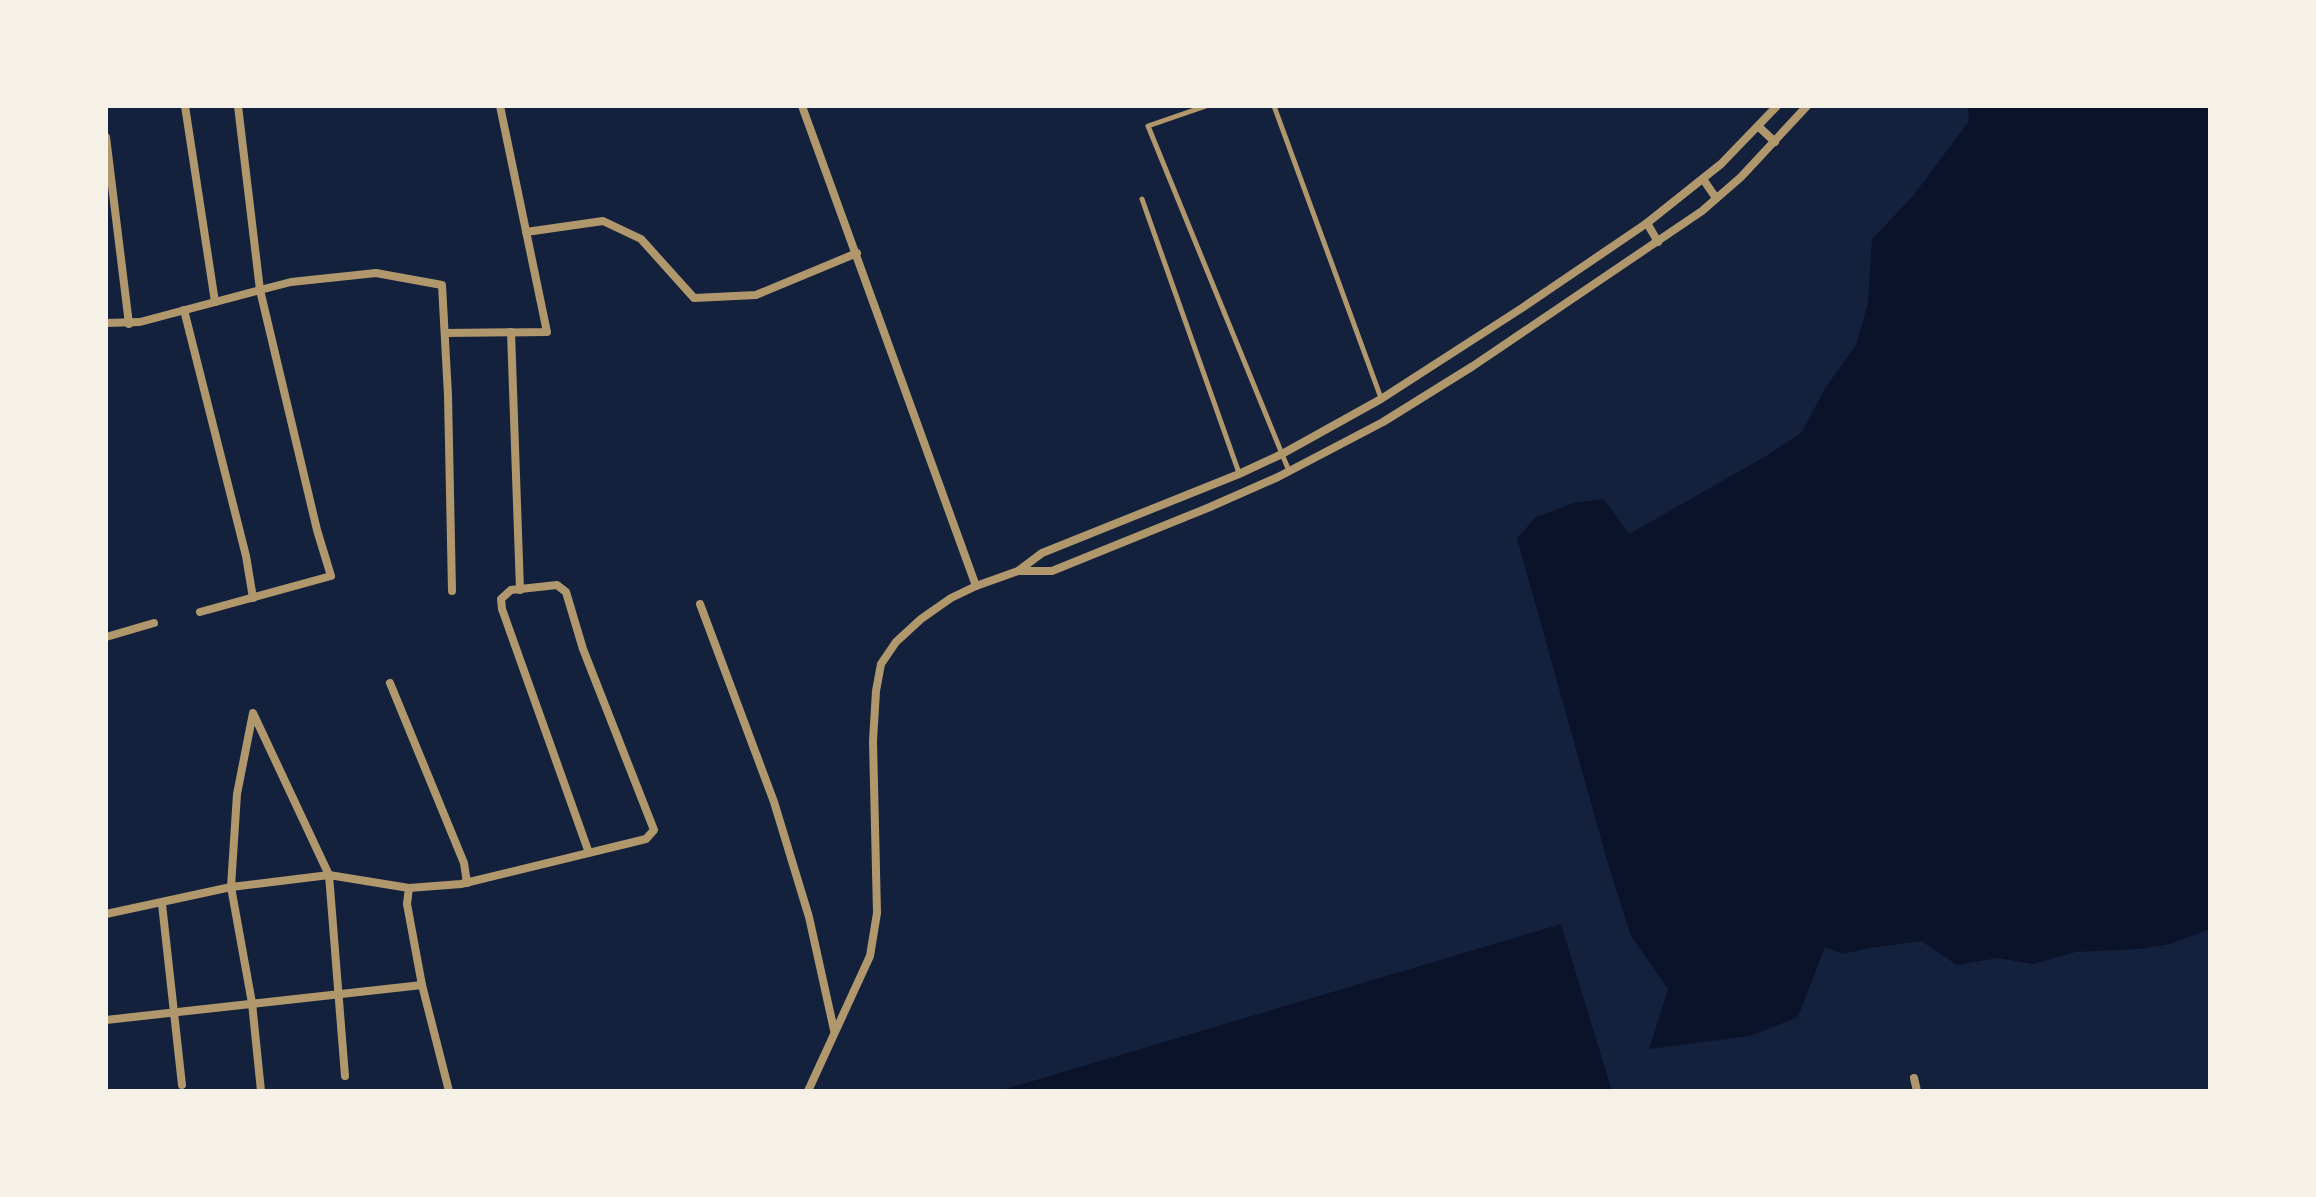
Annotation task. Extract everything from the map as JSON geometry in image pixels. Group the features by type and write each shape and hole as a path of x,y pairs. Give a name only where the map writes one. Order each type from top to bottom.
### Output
{"street":[{"path":"185,106 215,302"},
{"path":"200,612 331,576 317,530 260,290 238,106"},
{"path":"445,333 547,332 500,106"},
{"path":"802,106 976,586"},
{"path":"808,1091 870,956 877,913 874,708 881,664 896,642 951,598 1018,571 1042,553 1239,474 1381,399 1647,223 1703,179 1777,106"},
{"path":"1018,571 1052,571 1290,472 1383,422 1473,366 1658,242 1741,177 1807,106"},
{"path":"1758,126 1775,142"},
{"path":"106,137 129,324"},
{"path":"1703,179 1716,198"},
{"path":"526,232 603,221 641,239 694,298 756,295 857,253"},
{"path":"1647,223 1658,242"},
{"path":"106,323 129,324 291,282 376,273 442,285 452,591"},
{"path":"184,310 246,556 253,598"},
{"path":"511,332 520,590"},
{"path":"1463,347 1473,366"},
{"path":"1135,516 1142,534"},
{"path":"106,914 231,887 329,875 409,888 467,883 646,839 654,830 583,649 566,592 557,585 511,590 501,599 502,609 589,853"},
{"path":"700,604 778,816 809,917 834,1031"},
{"path":"106,637 154,623"},
{"path":"390,683 464,863 467,883"},
{"path":"261,1091 252,1003 231,887 237,794 253,713 329,875 345,1076"},
{"path":"409,888 407,904 422,985 449,1091"},
{"path":"162,904 182,1085"},
{"path":"106,1020 422,985"},
{"path":"1914,1078 1917,1091"}],"lane":[{"path":"1206,106 1148,126 1290,472"},
{"path":"1274,106 1381,399"},
{"path":"1142,199 1239,474"}],"water":[{"path":"1968,106 2210,106 2210,929 2170,944 2140,949 2076,952 2033,964 1998,958 1957,965 1921,941 1842,954 1825,947 1798,1017 1750,1036 1649,1049 1668,989 1631,936 1517,538 1536,517 1574,503 1604,499 1629,534 1801,433 1826,387 1856,345 1868,303 1872,239 1913,196 1969,121"},
{"path":"1561,924 1612,1091 999,1091"}]}
